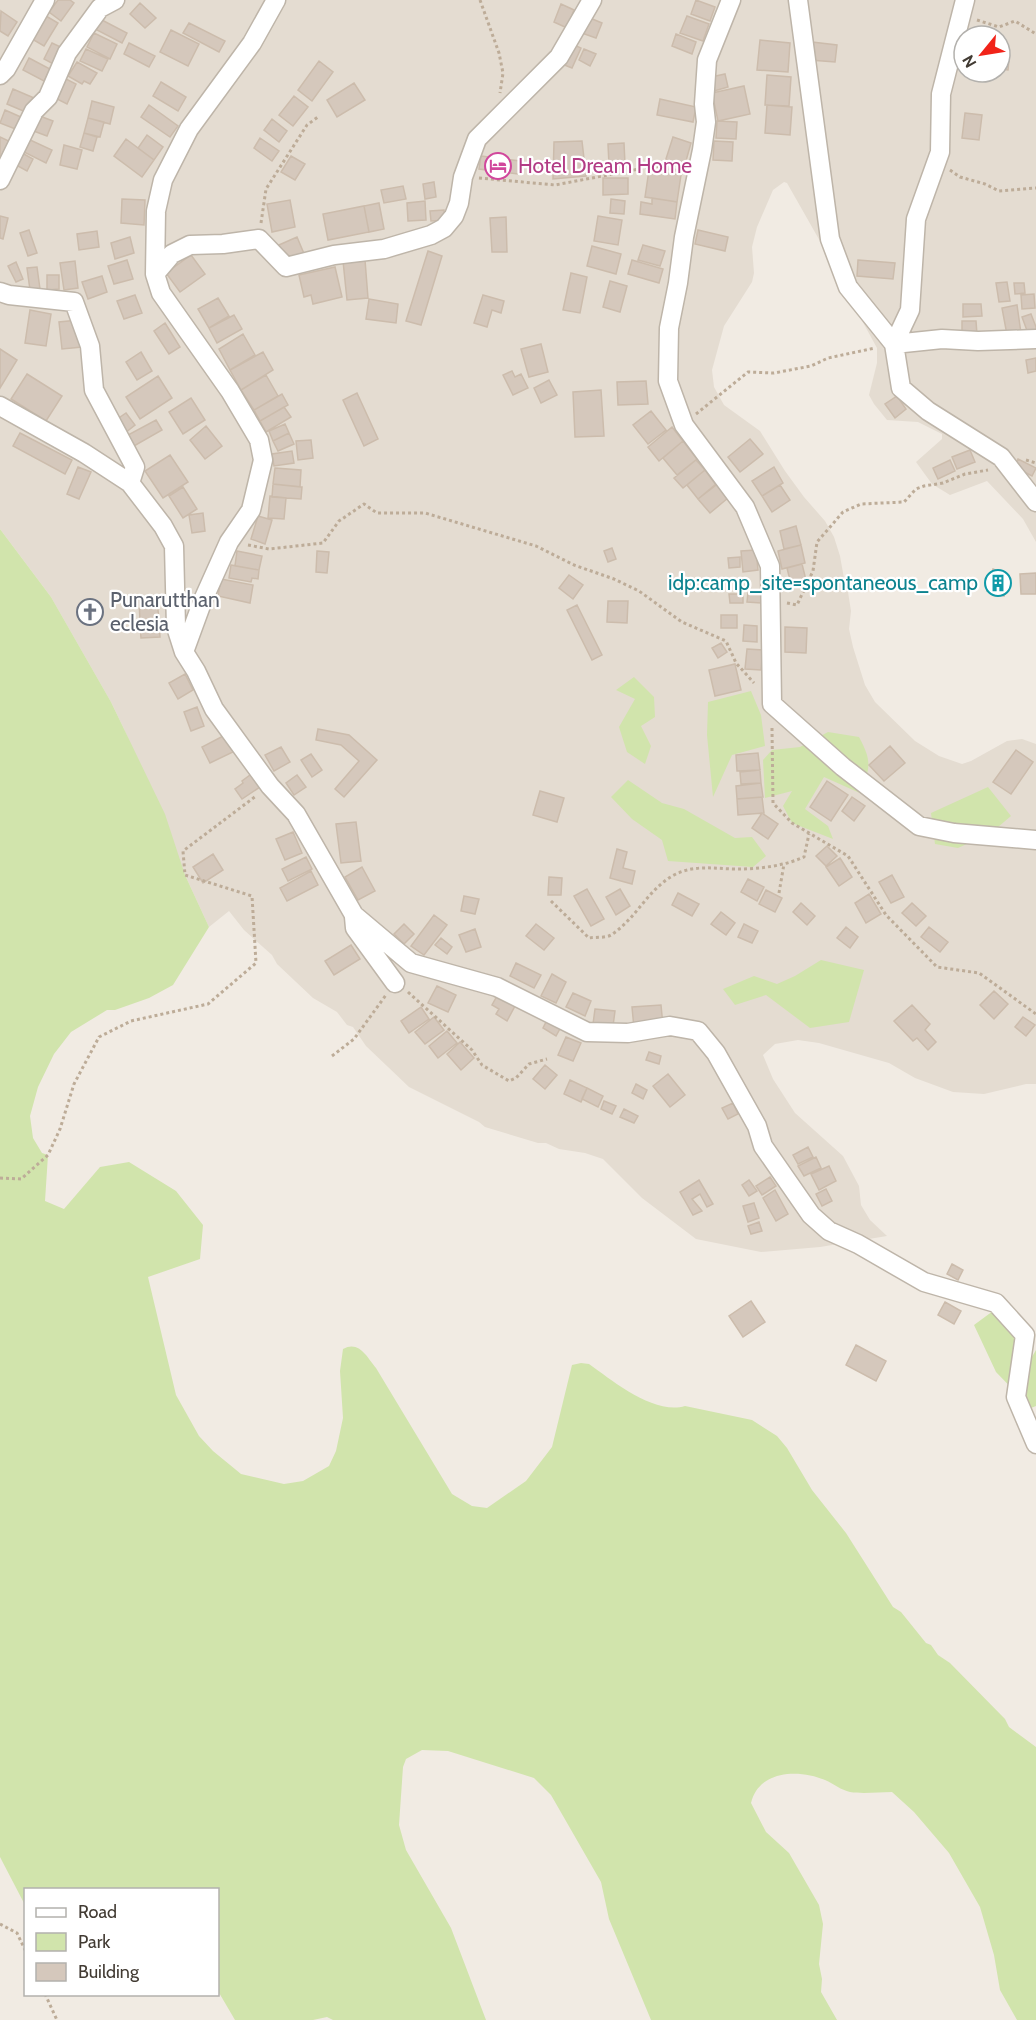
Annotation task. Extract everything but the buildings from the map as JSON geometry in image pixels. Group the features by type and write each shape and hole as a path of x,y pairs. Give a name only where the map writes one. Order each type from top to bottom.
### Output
{"street":[{"path":"0,75 6,69 45,0"},
{"path":"0,180 34,111 48,96 67,53 99,8 115,0"},
{"path":"184,652 203,600 229,542 251,510 263,460 259,440 230,391 160,292 155,274 156,211 163,180 189,129 252,43 276,0"},
{"path":"155,274 172,254 190,245 223,244 259,239 286,267 334,255 384,249 431,235 444,228 454,216 459,203 463,177 477,139 559,57 592,0"},
{"path":"731,0 707,60 704,104 706,122 669,328 668,381 684,425 745,507 770,566 772,704 843,766 919,826 954,833 1036,840"},
{"path":"798,0 830,239 848,287 894,344 902,388 928,411 1001,457 1036,502"},
{"path":"894,344 910,310 916,219 940,152 941,94 963,8"},
{"path":"0,292 9,296 74,302 90,346 94,390 135,467 130,483"},
{"path":"894,344 942,339 978,341 1036,339"},
{"path":"0,406 84,453 130,483 174,546 176,627 184,652 214,709 270,786 296,814 354,915 411,963 497,987 587,1032 628,1033 670,1026 698,1031 716,1053 757,1126 763,1146 811,1215 829,1232 858,1244 924,1282 996,1303 1025,1335 1016,1397 1036,1444"},
{"path":"354,915 355,928 395,983"}],"path":[{"path":"480,0 499,53 503,73 496,119"},
{"path":"963,8 999,27 1015,21 1036,34"},
{"path":"259,239 266,189 306,125 318,117"},
{"path":"940,152 947,168 960,177 985,184 999,191 1036,188"},
{"path":"463,177 555,184 655,166 697,174"},
{"path":"684,425 748,372 774,374 811,366 828,358 894,344"},
{"path":"770,600 797,605 813,571 818,542 843,512 861,504 904,502 916,489 924,486 1007,465"},
{"path":"229,542 269,549 323,543 339,521 364,504 377,513 424,513 536,546 574,565 614,579 639,591 682,622 726,641 735,663 772,704 773,803 792,823 848,856 886,915 937,968 979,973 1036,1014"},
{"path":"0,1178 21,1179 48,1155 60,1129 74,1084 99,1037 131,1021 208,1004 256,963 252,896 185,874 183,851 270,786"},
{"path":"551,901 589,938 610,936 643,905 658,886 675,875 693,868 736,869 784,864 804,857 809,834"},
{"path":"779,893 784,864"},
{"path":"332,1056 354,1039 395,983 418,999 472,1050 483,1065 509,1081 516,1078 529,1064 547,1059"},
{"path":"0,1924 17,1933 24,1948"},
{"path":"45,1996 57,2020"}],"shaded area":[{"path":"0,0 1036,0 1036,542 1023,519 987,481 950,495 932,484 916,462 942,439 942,434 918,422 887,420 874,404 869,395 877,363 877,348 787,183 784,182 773,190 757,227 752,247 754,273 752,282 724,326 712,370 714,387 724,405 760,431 785,471 825,521 834,537 848,592 851,611 849,629 853,647 865,685 875,702 915,741 939,756 962,764 1007,741 1022,739 1036,744 1036,1084 1026,1084 984,1094 953,1092 915,1078 889,1063 819,1043 798,1040 775,1044 763,1055 773,1079 795,1113 843,1156 859,1186 861,1205 870,1220 887,1236 820,1247 761,1252 696,1239 642,1198 603,1159 585,1153 559,1149 546,1143 538,1143 485,1127 409,1087 366,1046 353,1027 347,1025 337,1012 313,998 277,964 272,955 244,930 229,911 209,927 124,729 51,597 0,529"}],"green space":[{"path":"0,529 51,597 111,702 165,814 185,875 209,927 173,985 149,998 115,1010 107,1010 71,1032 54,1054 38,1087 30,1116 33,1138 42,1153 48,1155 45,1201 64,1209 100,1167 129,1162 176,1191 203,1225 200,1259 148,1277 176,1395 199,1436 241,1474 284,1484 303,1481 329,1466 336,1451 343,1418 340,1371 343,1349 354,1347 362,1351 376,1368 452,1494 472,1506 487,1508 526,1481 552,1447 572,1365 589,1364 634,1395 660,1406 685,1406 752,1420 777,1436 787,1448 812,1490 846,1533 893,1607 901,1612 938,1655 950,1663 1005,1719 1009,1727 1036,1747 1036,2020 1017,2020 1000,1990 994,1955 980,1907 949,1853 914,1812 892,1792 850,1792 815,1776 804,1774 771,1778 755,1792 751,1803 766,1832 789,1853 819,1905 823,1924 819,1964 822,1979 821,1992 837,2020 651,2020 609,1919 601,1882 551,1795 534,1778 448,1751 422,1750 406,1759 403,1767 399,1825 406,1850 451,1928 486,2020 333,2020 327,2017 313,2020 235,2020 219,1993 219,1888 24,1888 24,1903 0,1857"},
{"path":"634,677 654,697 655,717 641,726 651,746 645,764 627,752 619,727 635,699 616,690"},
{"path":"751,691 761,715 765,746 732,755 713,797 707,735 708,702"},
{"path":"828,732 859,737 868,759 862,794 824,777 805,809 828,826 833,839 792,823 783,806 792,791 765,798 763,760 772,750 800,747"},
{"path":"628,780 662,803 684,809 735,838 752,837 766,856 753,867 668,861 662,840 632,819 611,797"},
{"path":"988,787 1011,816 991,833 958,848 935,844 931,813"},
{"path":"821,960 864,970 849,1022 810,1028 766,995 735,1005 723,989 754,976 777,984"},
{"path":"993,1311 1014,1327 1029,1362 1036,1350 1036,1406 1031,1408 996,1372 974,1325"}],"place":[{"name":"Hotel Dream Home","path":"498,166"},
{"name":"idp:camp_site=spontaneous_camp","path":"998,583"},
{"name":"Punarutthan eclesia","path":"90,612"}]}
